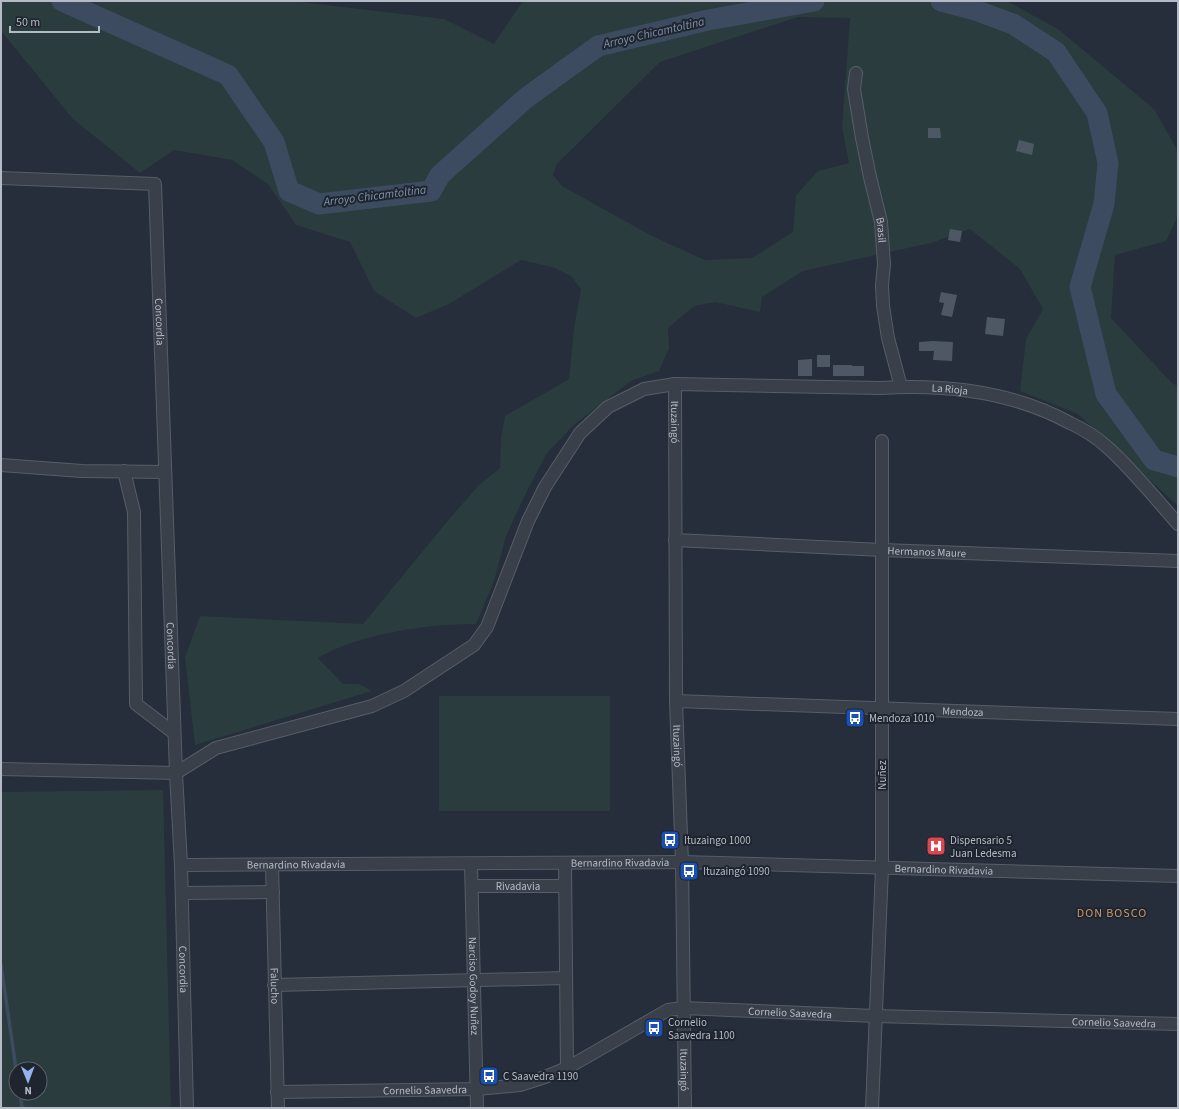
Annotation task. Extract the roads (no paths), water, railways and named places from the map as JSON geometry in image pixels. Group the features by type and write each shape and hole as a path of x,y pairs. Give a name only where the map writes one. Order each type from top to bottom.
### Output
{"street":[{"name":"Brasil","path":"856,73 854,89 862,138 881,222 884,264 882,285 883,306 888,338 901,387"},
{"name":"Concordia","path":"1,178 155,184 174,733 182,893 187,1108"},
{"name":"La Rioja","path":"176,773 216,748 372,706 404,691 474,645 487,627 528,521 544,487 580,434 608,407 644,389 675,384 881,388 901,387 958,389 998,395 1051,412 1084,430 1106,446 1131,471 1178,524"},
{"name":"Ituzaingó","path":"675,384 676,701 682,862 685,1108"},
{"name":"Nuñez","path":"872,1108 882,868 882,441"},
{"path":"1,464 82,471 165,472"},
{"path":"124,471 134,512 136,704 174,733"},
{"name":"Hermanos Maure","path":"675,540 882,550 1178,561"},
{"name":"Mendoza","path":"676,701 1178,719"},
{"path":"1,769 176,773"},
{"name":"Bernardino Rivadavia","path":"181,865 682,862 1178,876"},
{"path":"564,863 567,1068"},
{"name":"Narciso Godoy Nuñez","path":"472,864 477,1108"},
{"name":"Falucho","path":"272,865 278,1108"},
{"name":"Rivadavia","path":"472,886 565,886"},
{"path":"182,893 273,892"},
{"path":"274,985 566,978"},
{"name":"Cornelio Saavedra","path":"277,1092 477,1089 520,1085 567,1068 668,1010 683,1008 875,1016 1178,1024"}],"waterway":[{"name":"Arroyo Chicamtoltina","path":"62,1 228,75 274,142 289,191 319,204 431,191 440,175 526,98 598,46 708,20 814,1"},
{"name":"Arroyo Chicamtoltina","path":"941,1 972,9 1013,24 1056,52 1097,113 1108,163 1104,204 1080,287 1106,394 1154,460 1178,467"},
{"path":"1,965 15,1061"},
{"path":"21,1101 22,1107 24,1108"}],"place":[{"name":"Mendoza 1010","path":"855,718"},
{"name":"Ituzaingo 1000","path":"670,840"},
{"name":"Dispensario 5 Juan Ledesma","path":"936,846"},
{"name":"Ituzaingó 1090","path":"689,871"},
{"name":"Cornelio Saavedra 1100","path":"654,1028"},
{"name":"C Saavedra 1190","path":"489,1076"}],"district":[{"name":"DON BOSCO","path":"1112,913"}]}
